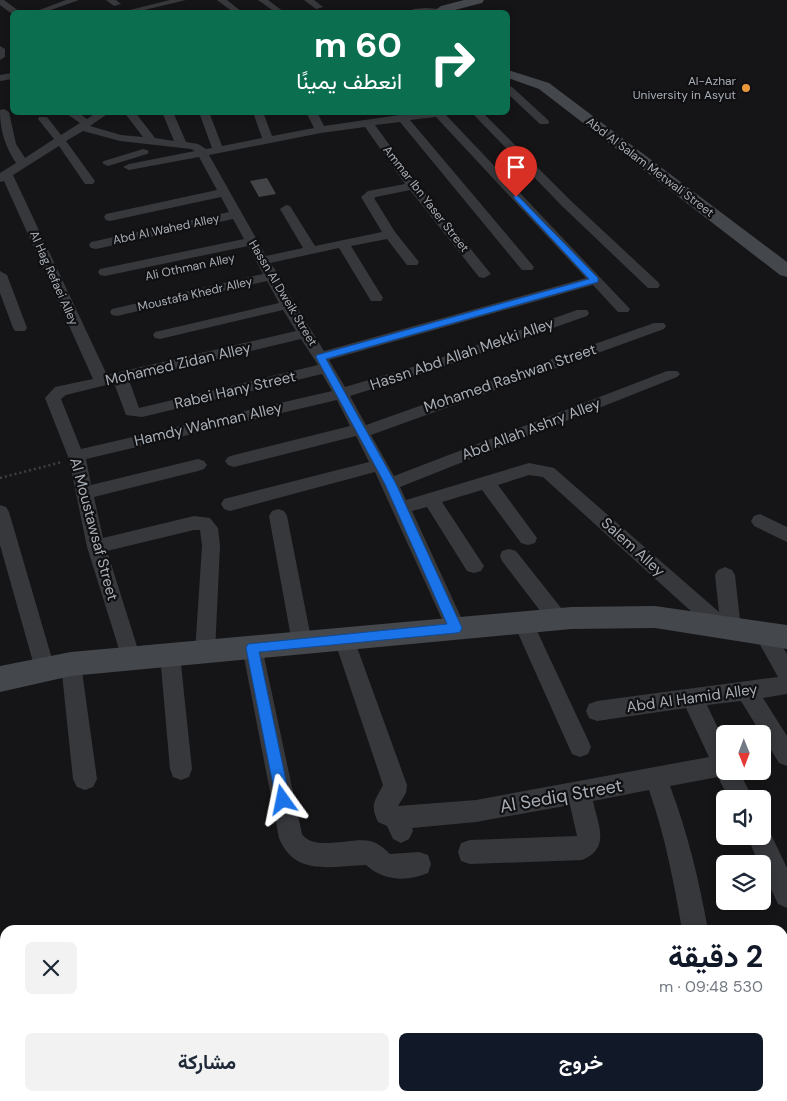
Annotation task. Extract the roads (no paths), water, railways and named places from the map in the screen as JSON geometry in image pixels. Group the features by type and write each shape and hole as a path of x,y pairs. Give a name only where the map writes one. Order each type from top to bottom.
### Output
{"street":[{"path":"49,0 70,4"},
{"path":"221,0 234,10"},
{"path":"262,0 277,10"},
{"path":"308,0 319,7"},
{"path":"446,10 478,0"},
{"path":"0,1 13,10"},
{"path":"133,10 159,2 180,3"},
{"path":"48,10 70,4"},
{"path":"0,49 2,62"},
{"name":"Abd Al Salam Metwali Street","path":"510,75 544,86 787,271"},
{"path":"510,91 544,122"},
{"path":"510,104 523,101"},
{"path":"4,112 10,144 23,164"},
{"path":"72,115 84,125 111,136 196,146 202,152"},
{"path":"3,176 100,115"},
{"path":"131,115 152,142"},
{"path":"168,115 175,145"},
{"path":"205,115 218,149"},
{"path":"259,115 268,139"},
{"path":"312,115 320,130"},
{"path":"129,167 268,139 411,115"},
{"path":"442,115 622,309"},
{"path":"479,115 566,203 653,285"},
{"path":"397,116 527,268"},
{"path":"43,119 89,181"},
{"name":"Ammar Ibn Yaser Street","path":"368,123 413,186 484,274"},
{"path":"108,162 175,145"},
{"name":"Hassn Al Dweik Street","path":"202,152 288,305 324,362 362,430 390,484 456,628"},
{"name":"Al Hag Refaei Alley","path":"3,176 102,382"},
{"path":"412,262 390,234 367,197 372,194 413,186"},
{"path":"110,216 225,192"},
{"path":"286,209 311,250"},
{"name":"Abd Al Wahed Alley","path":"96,245 237,214"},
{"path":"105,272 258,251 311,250 390,234"},
{"path":"343,244 376,298"},
{"name":"Ali Othman Alley","path":"121,282 258,251"},
{"path":"0,275 20,328"},
{"name":"Moustafa Khedr Alley","path":"117,312 273,276"},
{"name":"Rabei Hany Street","path":"120,377 137,411 324,362 595,280"},
{"path":"160,335 288,305"},
{"name":"Hassn Abd Allah Mekki Alley","path":"342,394 431,366 582,313"},
{"name":"Mohamed Rashwan Street","path":"234,461 362,430 659,326"},
{"name":"Mohamed Zidan Alley","path":"53,400 55,395 61,391 306,333"},
{"name":"Abd Allah Ashry Alley","path":"390,484 672,374"},
{"name":"Hamdy Wahman Alley","path":"76,457 342,394"},
{"name":"Al Moustawsaf Street","path":"53,400 76,457 96,547 131,659"},
{"path":"230,504 379,465"},
{"path":"85,493 198,466"},
{"name":"Salem Alley","path":"486,482 529,469 548,472 727,628"},
{"path":"401,508 486,482 528,538"},
{"path":"431,499 474,566"},
{"path":"0,512 58,667 85,779"},
{"path":"278,516 302,643"},
{"path":"760,521 787,535"},
{"path":"96,547 194,523 204,523 209,528 211,546 205,652"},
{"path":"509,556 558,619"},
{"path":"725,574 727,628"},
{"path":"0,679 58,667 131,659 523,622 601,617 655,617 776,635 787,673"},
{"path":"523,622 580,747"},
{"name":"Al Sediq Street","path":"344,639 395,785 394,793 386,800 386,814 398,824 716,768"},
{"path":"252,648 291,838 296,846 310,855 369,853 386,866 419,864"},
{"path":"170,655 181,769"},
{"name":"Abd Al Hamid Alley","path":"597,711 787,685"},
{"path":"747,691 787,756"},
{"path":"692,698 716,747"},
{"path":"656,778 672,823 685,871 694,925"},
{"path":"470,852 582,848 588,841 589,836 579,793"},
{"path":"763,845 787,895"}],"place":[{"name":"Al-Azhar University in Asyut","path":"746,88"}]}
